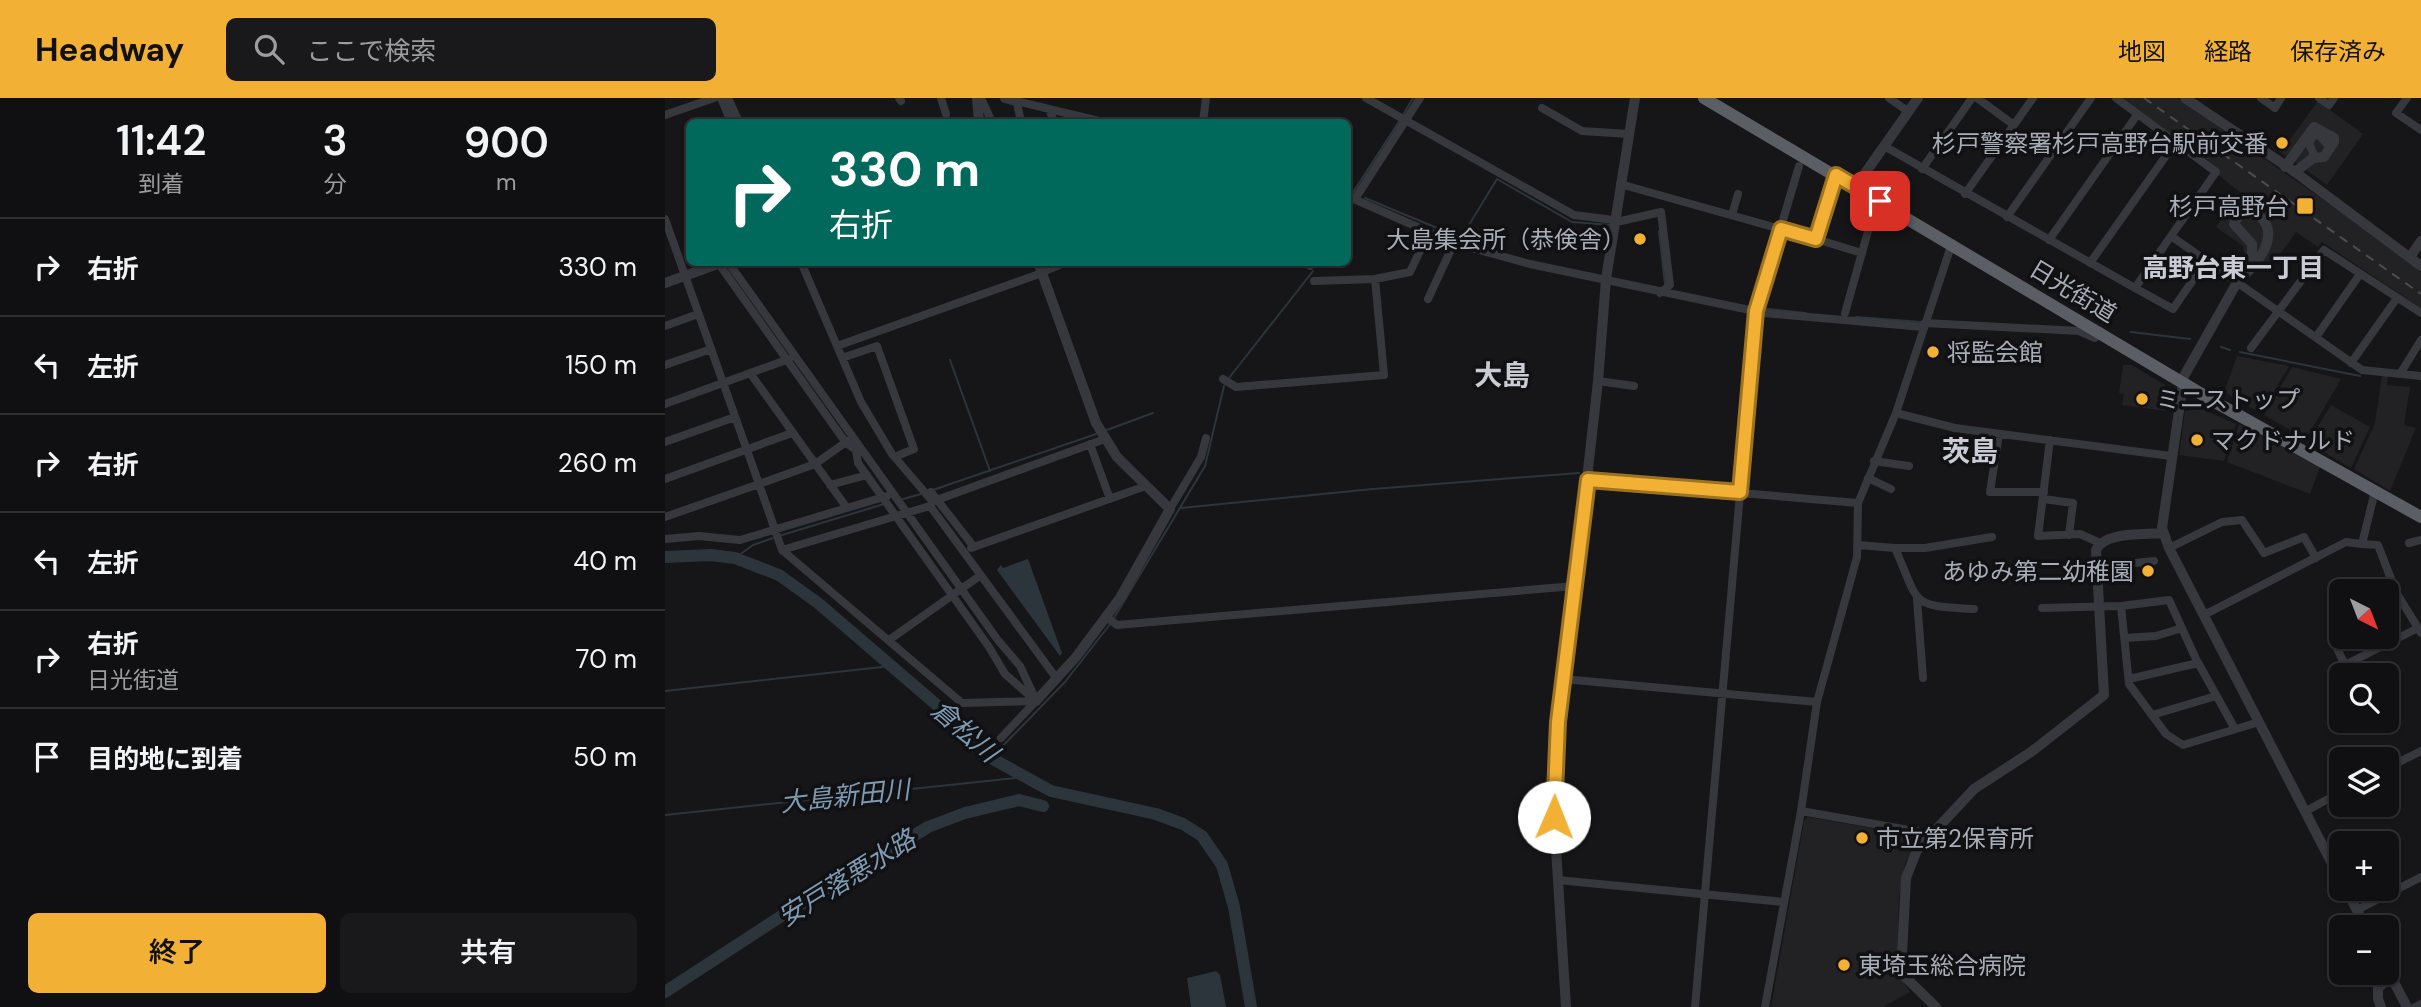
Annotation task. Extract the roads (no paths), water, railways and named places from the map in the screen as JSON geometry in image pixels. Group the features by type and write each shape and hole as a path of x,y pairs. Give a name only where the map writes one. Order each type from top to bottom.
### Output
{"highway":[{"name":"日光街道","path":"1704,98 2182,382 2421,517"}],"street":[{"path":"665,115 714,98"},
{"path":"721,98 730,119"},
{"path":"728,98 738,119"},
{"path":"941,98 946,114"},
{"path":"979,98 979,119"},
{"path":"979,98 990,119"},
{"path":"1005,98 1091,119"},
{"path":"1203,119 1206,98"},
{"path":"1366,98 1574,215 1614,220 1661,212 1670,285 1660,293"},
{"path":"1351,199 1420,98"},
{"path":"1566,1007 1554,783 1563,679 1588,480 1606,279 1635,98"},
{"path":"1889,98 1909,112"},
{"path":"1856,186 1918,98"},
{"path":"1922,169 1972,98"},
{"path":"1977,98 2014,125"},
{"path":"1965,194 2033,98"},
{"path":"2007,217 2091,98"},
{"path":"2116,98 2216,172 2135,288"},
{"path":"2185,98 2290,169 2421,266"},
{"path":"2261,98 2275,108 2281,98"},
{"path":"2319,98 2329,105 2335,98"},
{"path":"2407,98 2396,113 2421,130"},
{"path":"1016,99 1020,119"},
{"path":"1542,108 1582,131 1629,134"},
{"path":"1049,109 1053,119"},
{"path":"2049,240 2137,115"},
{"path":"2316,126 2334,138 2324,157 2314,158 2290,169 2301,144 2316,126"},
{"path":"2314,158 2309,143 2314,135 2319,135 2330,148"},
{"path":"2090,263 2175,143"},
{"path":"2301,144 2314,158"},
{"path":"1884,146 2173,309 2206,261"},
{"path":"1695,1007 1756,311 1799,166"},
{"path":"1816,239 1836,175"},
{"path":"1621,184 1862,253"},
{"path":"1732,215 1738,194"},
{"path":"1351,200 1454,243 1530,264 1756,311 1924,325 2078,331 2095,338 2099,331"},
{"path":"2239,281 2252,256 2250,241 2234,224 2238,215 2247,209 2267,222 2268,238 2186,370 2171,456 2163,533 2329,857"},
{"path":"1845,313 1874,210"},
{"path":"665,219 782,550 962,704 1036,701"},
{"path":"1314,281 1375,279 1410,272 1429,232"},
{"path":"2171,236 2239,281 2362,370 2421,376"},
{"path":"2250,241 2268,238"},
{"path":"2410,257 2421,241"},
{"path":"1428,299 1454,243"},
{"path":"1765,1007 1801,811 1817,702 1835,642 1858,545 1859,503 1874,461 1896,414 1952,243"},
{"path":"2251,348 2324,250 2421,313"},
{"path":"665,283 714,266"},
{"path":"725,266 856,450 858,463 1005,674 1036,701"},
{"path":"803,266 837,346 899,455 981,575 1057,679"},
{"path":"837,346 1040,269 1105,439 1143,487 1170,509"},
{"path":"2316,337 2360,274"},
{"path":"1223,379 1236,387 1384,374 1375,279"},
{"path":"2351,363 2397,298"},
{"path":"665,326 698,314"},
{"path":"2400,374 2421,340"},
{"path":"844,357 877,346 914,449 899,455"},
{"path":"665,365 711,349"},
{"path":"844,357 861,402 892,454 974,547"},
{"path":"665,404 791,358"},
{"path":"750,373 846,508"},
{"path":"1598,381 1634,386"},
{"path":"1896,414 1955,428 2171,456"},
{"path":"665,442 735,417"},
{"path":"665,479 792,433"},
{"path":"1999,434 1990,492 2043,496 2073,503 2069,535"},
{"path":"1001,738 1057,679 1120,598 1201,457 1206,438"},
{"path":"782,550 897,517 1105,439"},
{"path":"849,440 868,456 961,589 1020,666 1036,701"},
{"path":"665,517 815,464 849,440"},
{"path":"2050,440 2038,536 2080,534 2100,543"},
{"path":"1090,444 1109,499"},
{"path":"858,463 868,456"},
{"path":"1874,461 1909,466"},
{"path":"830,485 867,475"},
{"path":"1868,478 1891,489"},
{"path":"1588,480 1859,503"},
{"path":"964,550 1143,487"},
{"path":"2362,544 2375,491"},
{"path":"665,539 699,536 740,540 894,494"},
{"path":"2169,548 2222,522 2242,520 2264,553 2304,537 2316,558"},
{"path":"1936,1007 1903,979 1906,878 1913,858 1927,838 1974,789 2031,752 2104,695 2096,550 2100,543 2109,539 2163,533"},
{"path":"1858,545 1925,548 1992,537"},
{"path":"2409,543 2421,540"},
{"path":"2204,615 2346,541 2378,545 2396,592 2419,631 2399,639"},
{"path":"1895,548 1917,599 1923,678"},
{"path":"2097,567 2154,561"},
{"path":"889,640 981,575"},
{"path":"1106,617 1117,625 1574,586"},
{"path":"1917,599 1940,609 1974,609"},
{"path":"2042,608 2121,606 2169,600 2198,663 2235,729"},
{"path":"2121,606 2129,679 2166,734 2183,744 2259,722"},
{"path":"2125,638 2156,636 2182,628"},
{"path":"2337,649 2345,665 2375,649"},
{"path":"2129,679 2198,663"},
{"path":"1563,679 1817,702"},
{"path":"2152,715 2216,696"},
{"path":"2399,762 2421,751"},
{"path":"2306,811 2329,799"},
{"path":"1801,811 1920,832 1927,838"},
{"path":"2357,910 2421,877"},
{"path":"1558,880 1784,902"},
{"path":"2352,901 2360,915"},
{"path":"2380,985 2378,999 2381,1007"},
{"path":"2396,985 2407,1007"},
{"path":"2415,1007 2421,1004"}],"waterway":[{"path":"1403,115 1413,98"},
{"path":"1352,194 1400,120"},
{"path":"1365,198 1461,238 1497,179 1572,222 1611,225"},
{"path":"1659,231 1665,284"},
{"path":"1229,378 1313,271"},
{"path":"1759,308 1805,313"},
{"path":"1856,317 1921,322"},
{"path":"2131,332 2190,339"},
{"path":"2221,347 2230,350"},
{"path":"2240,352 2360,376"},
{"path":"950,360 990,471"},
{"path":"1114,618 1205,466 1224,386"},
{"path":"1104,431 1153,413"},
{"path":"933,490 1096,434"},
{"path":"1181,508 1373,489 1579,473"},
{"path":"903,499 921,494"},
{"path":"782,535 884,504"},
{"path":"735,558 753,545 773,538"},
{"name":"倉松川","path":"665,557 711,555 735,558 779,575 818,603 952,718 991,758 1051,791 1156,814 1183,824 1202,836 1222,865 1234,907 1251,1007"},
{"path":"991,758 1065,682 1111,623"},
{"path":"665,691 891,666"},
{"name":"大島新田川","path":"665,815 1024,777"},
{"name":"安戸落悪水路","path":"665,992 786,913 928,827 965,813 1019,800 1043,806"}],"railway":[{"path":"2144,98 2421,294"}],"place":[{"name":"杉戸警察署杉戸高野台駅前交番","path":"2282,143"},
{"name":"杉戸高野台","path":"2305,206"},
{"name":"大島集会所（恭倹舎）","path":"1640,239"},
{"name":"将監会館","path":"1933,352"},
{"name":"ミニストップ","path":"2142,399"},
{"name":"マクドナルド","path":"2197,440"},
{"name":"あゆみ第二幼稚園","path":"2148,571"},
{"name":"市立第2保育所","path":"1862,838"},
{"name":"東埼玉総合病院","path":"1844,965"}],"district":[{"name":"高野台東一丁目","path":"2233,268"},
{"name":"大島","path":"1502,375"},
{"name":"茨島","path":"1970,451"}]}
